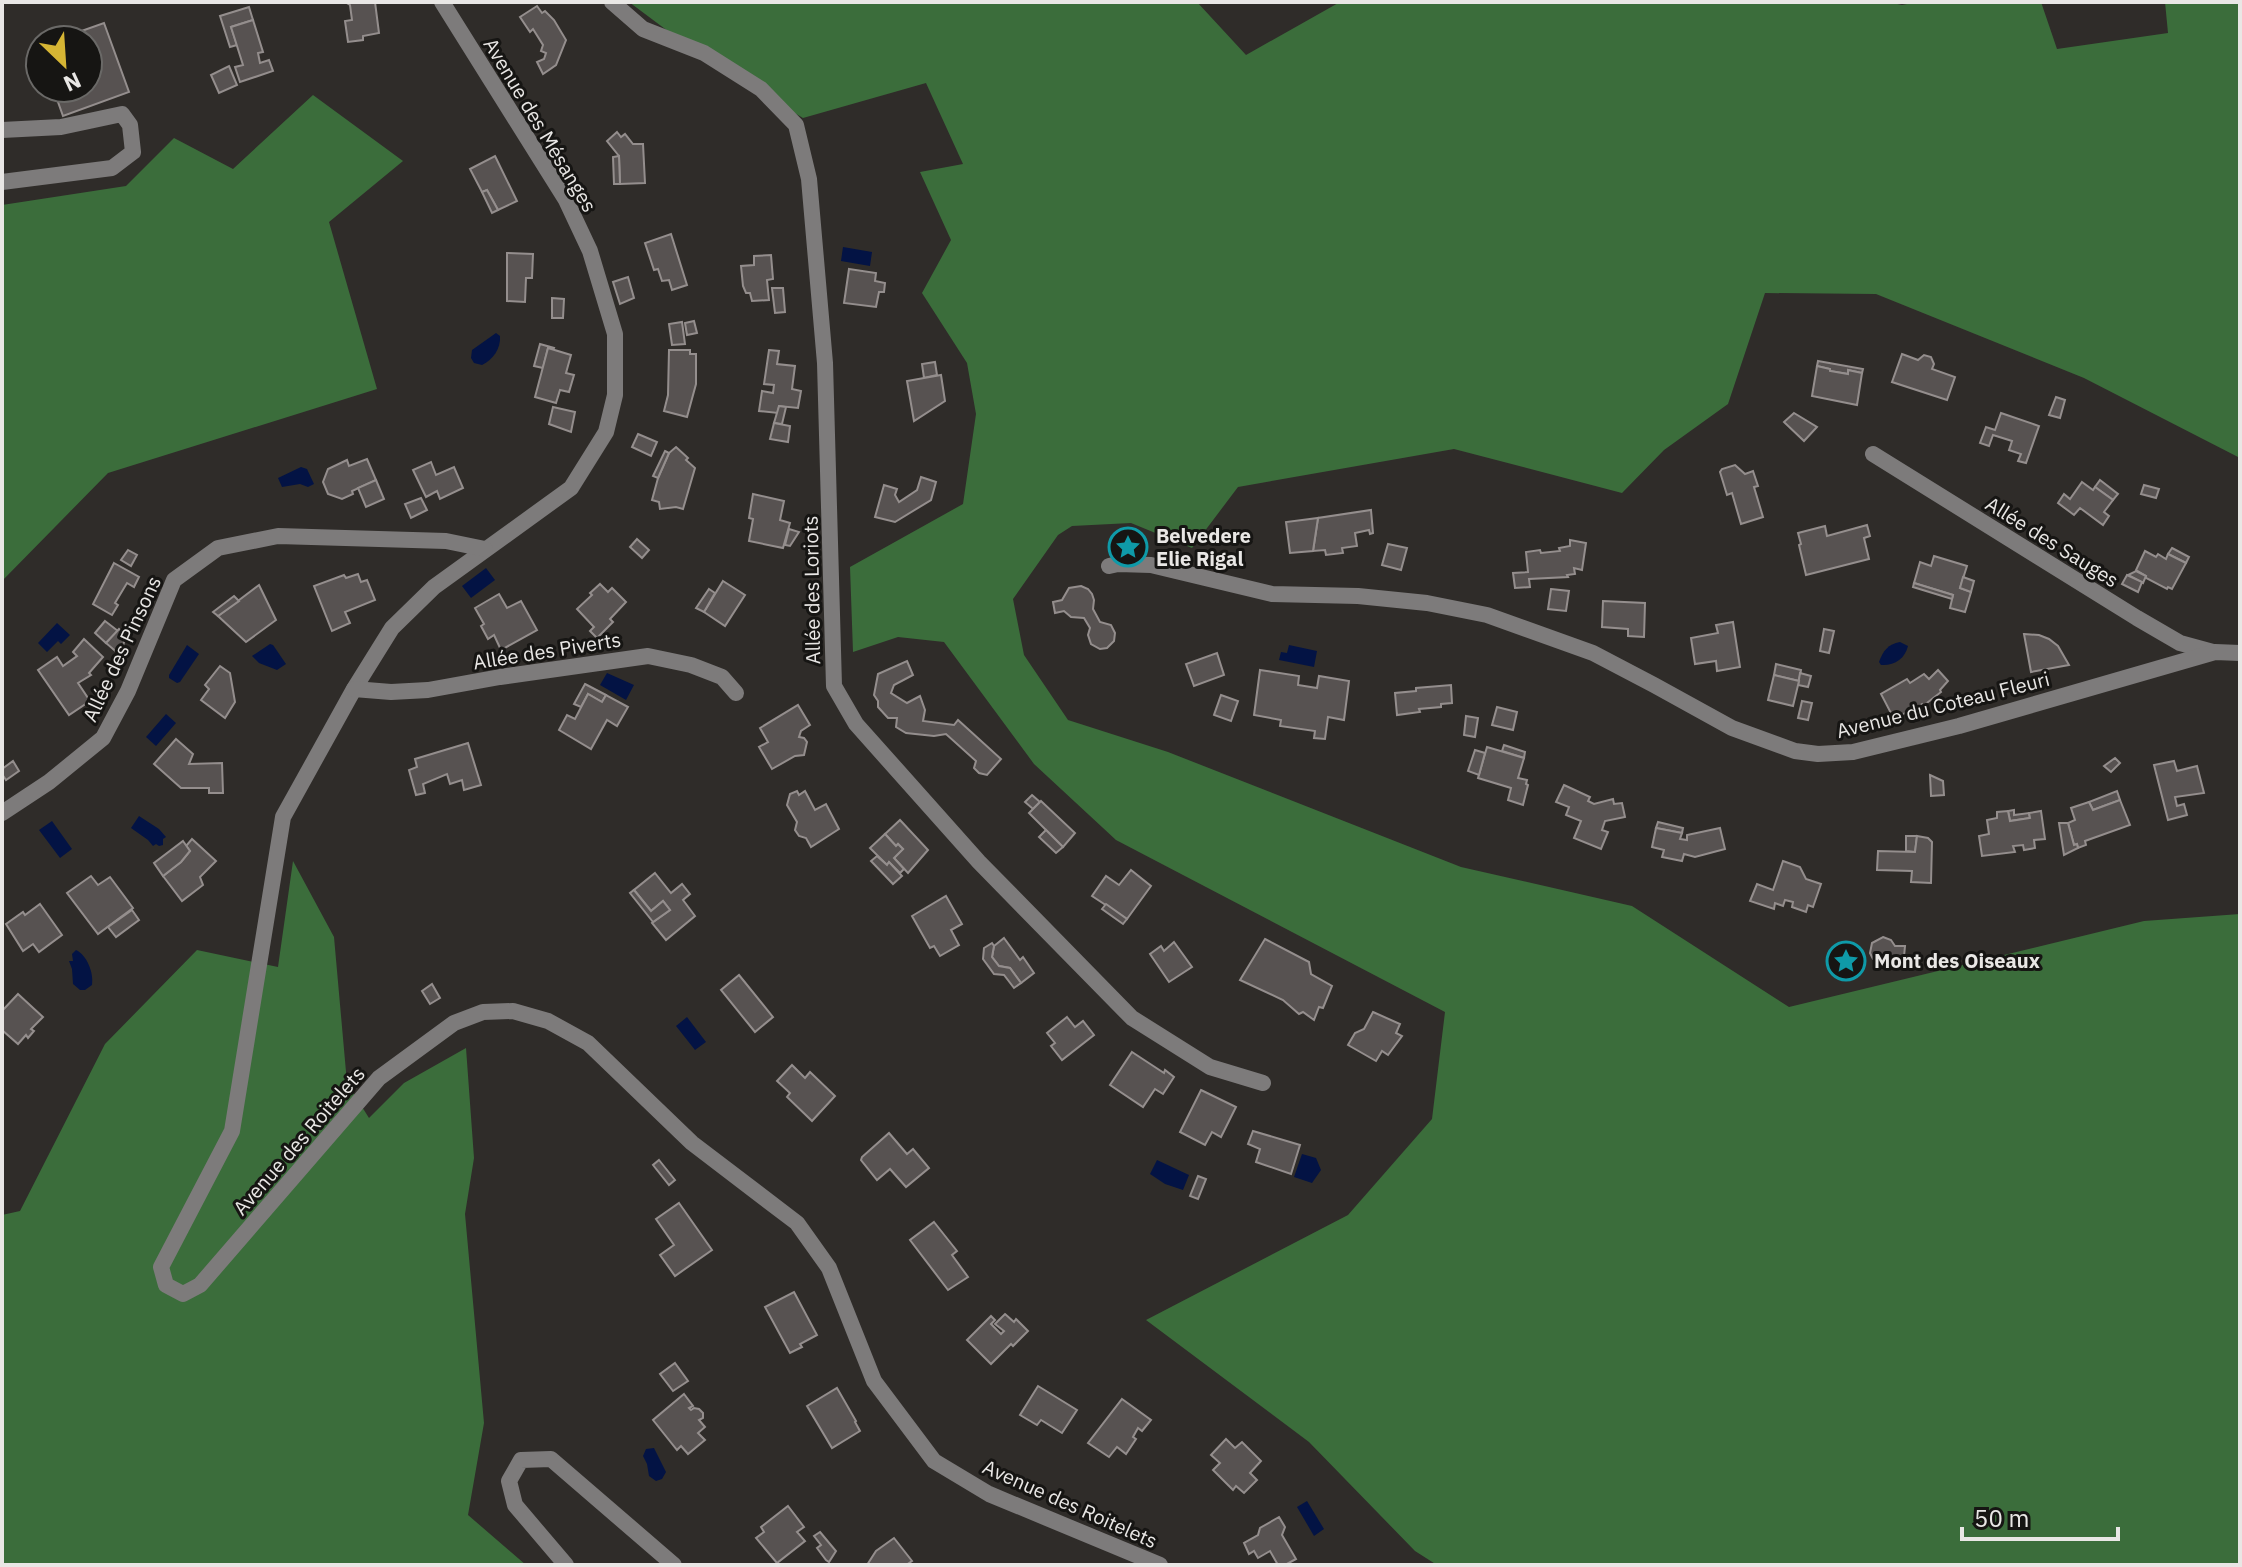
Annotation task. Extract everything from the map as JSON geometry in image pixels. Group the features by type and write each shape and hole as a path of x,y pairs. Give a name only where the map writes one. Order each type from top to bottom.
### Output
{"street":[{"name":"Avenue des Mésanges","path":"442,2 566,200 590,251 615,334 615,395 606,432 571,488 485,549"},
{"name":"Allée des Loriots","path":"612,2 643,29 704,53 761,89 796,125 809,179 825,363 834,686 856,724 979,862 1132,1018 1210,1067 1263,1083"},
{"path":"2,130 61,127 122,114 130,125 133,152 112,168 2,182"},
{"name":"Allée des Sauges","path":"1873,454 2180,643 2215,652"},
{"name":"Allée des Pinsons","path":"2,813 49,782 103,738 128,691 174,580 218,548 278,536 446,541 485,549"},
{"name":"Avenue des Roitelets","path":"485,549 434,587 392,628 354,689 283,817 232,1131 161,1267 166,1285 183,1294 200,1285 379,1078 454,1023 483,1012 513,1011 548,1021 588,1043 692,1143 797,1223 829,1268 874,1381 934,1461 989,1494 1160,1565"},
{"name":"Avenue du Coteau Fleuri","path":"1109,566 1151,565 1272,594 1358,596 1427,603 1487,615 1593,653 1732,728 1795,751 1818,754 1853,752 1959,726 2215,652 2240,653"},
{"name":"Allée des Piverts","path":"354,689 391,692 428,690 648,656 691,665 722,677 736,693"},
{"path":"566,1565 515,1505 509,1481 521,1460 551,1459 674,1565"}],"green space":[{"path":"629,2 1197,2 1246,55 1340,2 1888,2 1902,5 1917,2 2041,2 2057,49 2168,33 2165,2 2240,2 2240,458 2084,378 1876,294 1765,293 1728,404 1664,450 1622,493 1454,449 1238,487 1192,548 1131,523 1072,526 1058,535 1013,599 1024,655 1068,720 1168,752 1461,867 1632,906 1789,1007 2144,921 2240,914 2240,1565 1437,1565 1415,1551 1309,1442 1146,1320 1348,1215 1432,1119 1445,1012 1116,840 1034,764 944,642 898,637 853,652 850,567 963,504 976,414 967,363 922,293 951,240 920,172 963,164 926,83 803,118 708,61"},
{"path":"313,95 403,161 329,222 377,389 108,473 2,581 2,205 126,186 174,138 233,169"},
{"path":"293,861 334,937 347,1083 369,1118 404,1083 466,1048 474,1158 465,1214 484,1423 468,1515 526,1565 2,1565 2,1215 20,1211 105,1044 197,950 278,967"}],"shaded area":[{"path":"843,247 872,252 870,266 841,261"},
{"path":"496,333 500,340 496,353 482,365 474,363 472,350"},
{"path":"301,467 307,469 314,484 308,487 300,484 282,487 278,478"},
{"path":"486,568 495,580 471,598 462,586"},
{"path":"57,623 70,635 47,652 38,643"},
{"path":"1900,642 1908,646 1902,658 1881,665 1879,662 1886,649"},
{"path":"270,644 286,664 277,670 259,663 252,656"},
{"path":"187,645 199,654 177,683 169,675"},
{"path":"1289,645 1317,651 1314,667 1279,660 1281,652 1287,653"},
{"path":"607,673 634,685 626,700 600,685"},
{"path":"166,714 176,723 156,746 146,737"},
{"path":"139,816 166,837 163,845 153,846 131,828"},
{"path":"52,821 72,849 60,858 39,830"},
{"path":"76,950 86,960 92,975 92,985 85,990 73,984 69,961 73,961 72,954"},
{"path":"687,1017 706,1042 695,1050 676,1026"},
{"path":"1302,1154 1316,1158 1321,1170 1312,1183 1294,1177"},
{"path":"1157,1160 1189,1175 1183,1190 1165,1184 1150,1174"},
{"path":"654,1448 666,1472 662,1479 656,1481 649,1476 643,1456 646,1449"},
{"path":"1307,1501 1324,1529 1314,1536 1297,1507"}],"building":[{"path":"345,2 375,2 379,33 348,42 345,21 352,20 350,5"},
{"path":"537,6 554,20 566,40 556,65 543,74 537,62 544,59 546,53 541,51 543,45 533,29 530,32 520,17"},
{"path":"249,7 253,20 231,27 237,45 230,47 220,16"},
{"path":"253,20 263,52 258,53 260,63 269,60 273,71 240,82 235,67 243,65 231,27"},
{"path":"104,23 129,92 104,101 104,24 101,24"},
{"path":"229,66 237,85 219,93 211,75"},
{"path":"59,104 96,104 63,116"},
{"path":"617,132 621,137 625,134 633,144 643,144 645,183 620,184 619,156 607,141"},
{"path":"495,156 517,201 498,210 487,190 482,192 470,169"},
{"path":"619,156 620,184 614,184 613,157"},
{"path":"487,190 498,210 492,213 482,192"},
{"path":"671,234 687,285 672,290 669,280 662,281 658,269 654,270 645,243"},
{"path":"507,253 533,254 532,278 526,278 525,302 507,301"},
{"path":"771,255 773,279 767,280 769,300 752,301 750,293 746,293 743,286 741,266 754,265 754,256"},
{"path":"849,269 876,273 875,281 885,283 884,292 879,292 876,307 844,303"},
{"path":"628,277 634,298 620,304 613,282"},
{"path":"772,288 783,288 785,312 775,313"},
{"path":"552,298 564,299 563,318 552,318"},
{"path":"694,321 697,333 687,335 685,323"},
{"path":"682,322 685,344 672,345 669,324"},
{"path":"540,344 554,348 548,348 543,368 534,366"},
{"path":"548,348 571,355 566,373 574,375 569,392 560,390 556,403 535,397"},
{"path":"669,350 690,350 690,354 696,354 696,384 687,417 664,411 668,395"},
{"path":"769,350 779,351 777,364 795,366 792,389 801,391 798,408 779,406 778,413 759,411 762,391 773,393 774,385 764,384"},
{"path":"1902,354 1918,360 1924,355 1931,357 1934,364 1932,369 1955,377 1947,400 1892,382"},
{"path":"1818,361 1863,369 1862,373 1848,370 1848,374 1830,371 1817,366"},
{"path":"935,362 937,375 924,378 922,364"},
{"path":"1817,366 1848,374 1848,370 1862,373 1857,405 1812,396"},
{"path":"941,375 945,401 914,421 907,381"},
{"path":"2056,397 2065,400 2060,418 2049,415"},
{"path":"779,406 786,407 782,424 774,423"},
{"path":"553,407 575,412 571,432 549,424"},
{"path":"1794,413 1817,427 1804,441 1784,422"},
{"path":"2001,413 2039,426 2026,463 2018,461 2021,454 2009,450 2012,441 1993,435 1989,446 1980,443 1986,427 1995,430"},
{"path":"774,423 790,426 788,442 770,439"},
{"path":"638,434 657,442 651,456 632,447"},
{"path":"676,447 695,468 683,509 660,509 659,502 652,500 669,453"},
{"path":"665,451 669,453 658,478 653,476"},
{"path":"367,459 376,480 342,499 328,494 323,482 328,469 347,460 349,466"},
{"path":"431,462 436,475 454,467 463,488 440,499 437,491 426,497 413,470"},
{"path":"1735,465 1745,474 1753,471 1758,486 1754,487 1763,517 1741,524 1732,493 1727,495 1720,472"},
{"path":"921,477 936,482 931,500 895,522 875,517 884,485 897,489 895,495 899,502 917,490"},
{"path":"376,480 384,499 366,507 358,488"},
{"path":"2100,480 2118,494 2113,500 2095,487"},
{"path":"2082,482 2113,500 2104,512 2109,516 2103,525 2080,508 2074,515 2058,503 2064,494 2070,499"},
{"path":"2144,485 2159,489 2156,498 2141,494"},
{"path":"753,494 784,501 780,520 790,523 783,548 749,541"},
{"path":"421,498 427,510 411,518 405,504"},
{"path":"1371,510 1373,533 1370,534 1369,530 1355,533 1357,546 1342,548 1343,553 1326,555 1325,550 1313,551 1318,518"},
{"path":"1318,518 1313,551 1290,553 1286,522"},
{"path":"1867,525 1870,536 1864,538 1869,559 1806,575 1798,533 1825,526 1827,536"},
{"path":"789,529 799,532 790,546 785,545"},
{"path":"637,539 649,550 642,558 630,547"},
{"path":"1570,540 1586,543 1582,570 1574,568 1575,574 1568,577 1529,579 1530,587 1515,588 1513,573 1528,572 1526,552 1560,551 1559,548 1570,546"},
{"path":"1388,544 1407,548 1401,570 1382,565"},
{"path":"2172,548 2189,557 2186,563 2168,554"},
{"path":"128,550 137,555 131,566 121,560"},
{"path":"2145,551 2166,559 2168,554 2186,563 2172,589 2146,578 2136,570"},
{"path":"1934,556 1967,566 1960,588 1971,592 1965,612 1950,608 1953,595 1914,583 1920,562 1931,566"},
{"path":"114,563 139,577 134,587 127,583 112,615 93,604"},
{"path":"2136,571 2146,576 2143,583 2128,575"},
{"path":"358,574 361,582 367,580 375,600 345,612 350,623 332,631 314,586 344,575 346,578"},
{"path":"2127,575 2142,582 2138,592 2122,584"},
{"path":"1963,577 1974,581 1971,592 1960,588"},
{"path":"723,581 745,595 725,626 704,612"},
{"path":"1914,583 1953,595 1952,599 1913,587"},
{"path":"600,584 608,592 612,588 626,602 610,619 613,622 597,638 590,631 594,627 577,609"},
{"path":"259,585 276,620 246,642 218,616"},
{"path":"1081,586 1092,594 1093,609 1100,622 1111,625 1115,633 1114,641 1107,648 1100,649 1091,644 1088,635 1090,628 1084,618 1071,617 1064,611 1055,613 1053,602 1062,600 1069,588"},
{"path":"709,589 715,593 704,612 696,608"},
{"path":"1551,589 1569,591 1566,611 1548,609"},
{"path":"499,594 507,608 521,601 537,630 501,650 494,635 488,639 475,608"},
{"path":"234,596 239,601 218,616 213,612"},
{"path":"1603,601 1645,603 1644,637 1628,636 1628,629 1602,627"},
{"path":"105,621 118,631 106,643 95,633"},
{"path":"1733,622 1740,667 1717,671 1716,661 1695,664 1691,638 1718,633 1716,625"},
{"path":"119,629 126,636 120,655 106,643"},
{"path":"1824,629 1834,631 1829,653 1820,651"},
{"path":"2024,634 2049,639 2058,646 2069,665 2031,672"},
{"path":"84,639 103,657 89,673 91,675 78,683 90,701 69,715 38,670 57,657 63,666 77,656 73,652"},
{"path":"1217,653 1224,675 1194,686 1186,664"},
{"path":"907,661 913,675 894,685 891,693 907,703 920,696 925,710 923,721 954,725 958,720 1001,759 987,775 974,768 976,761 946,734 906,733 896,727 897,718 888,718 878,707 874,695 878,674"},
{"path":"1776,664 1801,670 1799,681 1774,675"},
{"path":"220,666 230,673 235,702 225,718 201,700 209,689 205,685"},
{"path":"1260,670 1299,676 1298,685 1317,688 1319,676 1349,681 1344,720 1328,717 1325,739 1314,738 1315,731 1280,726 1281,720 1254,715"},
{"path":"1938,670 1948,681 1941,692 1923,706 1894,719 1881,694 1907,679 1910,683 1924,674 1929,679"},
{"path":"1800,673 1811,676 1808,687 1798,685"},
{"path":"1774,675 1799,681 1793,706 1768,700"},
{"path":"585,684 606,695 602,702 588,694 581,707 574,704"},
{"path":"1451,685 1452,703 1397,715 1395,693"},
{"path":"588,694 602,702 606,695 628,707 617,726 607,720 591,749 559,730 567,715 575,719"},
{"path":"1221,695 1238,701 1231,721 1214,715"},
{"path":"1802,701 1812,703 1808,720 1798,718"},
{"path":"798,705 810,725 801,731 799,737 807,742 804,755 795,756 772,769 759,747 768,742 760,728"},
{"path":"1497,707 1517,712 1513,730 1492,725"},
{"path":"1466,716 1478,718 1475,737 1464,735"},
{"path":"176,739 193,754 189,764 222,763 223,793 209,793 209,788 181,788 154,764"},
{"path":"468,743 481,785 464,790 462,780 450,784 447,774 423,784 425,793 416,795 409,770 417,767 415,759"},
{"path":"1504,745 1525,752 1524,758 1502,751"},
{"path":"1487,747 1524,758 1518,778 1527,780 1528,785 1523,805 1508,800 1511,788 1478,778"},
{"path":"1475,750 1485,753 1479,775 1468,771"},
{"path":"2115,758 2120,763 2111,772 2104,766"},
{"path":"13,761 19,771 6,780 2,769"},
{"path":"2174,761 2177,771 2197,766 2204,793 2175,797 2177,806 2184,804 2187,815 2168,820 2154,765"},
{"path":"1930,775 1943,781 1944,795 1931,796"},
{"path":"1564,785 1590,797 1588,801 1594,804 1613,799 1614,804 1622,803 1625,817 1605,821 1602,830 1608,832 1601,849 1574,838 1581,821 1566,815 1569,807 1556,802"},
{"path":"797,791 799,795 805,791 815,810 826,804 839,829 811,847 806,838 799,836 795,830 797,822 787,805 790,794"},
{"path":"2117,791 2120,800 2093,810 2089,802"},
{"path":"1032,795 1040,802 1033,809 1025,802"},
{"path":"2120,800 2130,825 2085,841 2086,845 2078,848 2077,844 2074,845 2068,823 2075,820 2071,808 2089,802 2093,810"},
{"path":"1041,801 1075,833 1063,847 1029,813"},
{"path":"2014,810 2014,815 2029,813 2030,818 2010,821 2008,811"},
{"path":"2008,811 2010,821 2030,818 2029,813 2041,811 2045,839 2034,840 2035,848 2024,850 2023,845 2013,846 2015,852 1982,856 1979,836 1989,834 1987,820 1997,818 1997,812"},
{"path":"900,820 928,850 908,873 894,858 903,849 885,834"},
{"path":"1658,822 1683,828 1682,833 1656,828"},
{"path":"2059,823 2068,823 2074,845 2077,844 2078,848 2064,855"},
{"path":"1656,828 1682,833 1680,839 1687,840 1687,835 1720,828 1725,849 1695,857 1684,854 1682,861 1662,857 1664,850 1652,847"},
{"path":"1046,830 1063,847 1056,853 1039,837"},
{"path":"885,834 903,849 894,858 904,869 900,873 870,848"},
{"path":"1906,836 1917,836 1915,852 1906,851"},
{"path":"1917,836 1932,842 1931,883 1911,882 1912,871 1877,870 1878,851 1915,852"},
{"path":"192,839 216,861 200,877 203,885 182,901 163,876 190,851 186,846"},
{"path":"183,841 190,851 163,876 154,863"},
{"path":"877,856 887,865 889,862 902,876 893,884 871,861"},
{"path":"1783,861 1800,867 1806,879 1821,884 1813,907 1808,905 1806,912 1792,907 1793,902 1785,900 1783,906 1775,903 1774,909 1750,901 1757,884 1773,890"},
{"path":"1131,870 1151,886 1127,919 1092,896 1106,876 1119,885"},
{"path":"655,873 671,893 682,884 690,894 683,900 695,916 666,940 652,923 670,910 663,901 651,911 634,890"},
{"path":"91,876 98,885 110,877 133,908 98,934 67,893"},
{"path":"634,890 651,911 663,901 670,910 653,922 630,893"},
{"path":"946,896 962,924 951,930 959,945 940,956 934,946 930,948 912,916"},
{"path":"40,904 62,935 39,952 33,944 23,951 6,924"},
{"path":"1106,904 1127,919 1123,924 1102,909"},
{"path":"132,910 139,920 116,937 108,927"},
{"path":"1883,937 1895,946 1905,946 1903,967 1893,965 1893,958 1885,963 1873,959 1870,953 1872,943"},
{"path":"1004,938 1034,973 1021,983 1010,968 999,966 992,957 994,946"},
{"path":"1265,939 1309,962 1311,974 1332,986 1314,1020 1303,1012 1299,1014 1283,1000 1240,980"},
{"path":"1174,942 1192,967 1169,982 1150,954 1161,946 1164,951"},
{"path":"992,943 992,957 999,966 1010,968 1021,983 1014,988 1004,975 994,974 983,959 984,948"},
{"path":"739,975 773,1017 755,1032 721,990"},
{"path":"432,984 440,998 430,1004 422,991"},
{"path":"18,994 43,1017 31,1029 34,1031 28,1038 26,1035 18,1044 2,1030 2,1011"},
{"path":"1373,1012 1400,1024 1396,1033 1402,1036 1388,1055 1382,1051 1376,1061 1348,1045 1355,1033 1364,1029"},
{"path":"1067,1017 1075,1027 1083,1021 1094,1035 1062,1060 1051,1046 1055,1043 1047,1033"},
{"path":"1132,1052 1174,1077 1163,1094 1155,1089 1143,1107 1110,1085"},
{"path":"792,1065 805,1078 810,1072 835,1096 812,1121 787,1097 790,1093 777,1081"},
{"path":"1201,1090 1236,1107 1221,1137 1212,1132 1205,1145 1180,1132"},
{"path":"1253,1131 1300,1145 1291,1174 1256,1162 1260,1149 1248,1144"},
{"path":"889,1133 907,1154 913,1149 929,1168 906,1187 890,1169 877,1180 861,1160"},
{"path":"659,1160 675,1180 669,1185 653,1165"},
{"path":"1198,1176 1206,1179 1198,1199 1190,1196"},
{"path":"679,1203 712,1250 675,1276 660,1255 674,1245 656,1219"},
{"path":"934,1222 957,1251 952,1255 968,1277 948,1290 910,1240"},
{"path":"794,1292 817,1335 790,1353 765,1307"},
{"path":"1005,1314 1014,1322 1016,1319 1028,1331 991,1364 967,1340 991,1316 995,1320 991,1324 1001,1334 1004,1331 995,1324"},
{"path":"675,1363 688,1381 673,1391 660,1374"},
{"path":"1038,1386 1077,1410 1062,1433 1041,1420 1037,1425 1020,1415"},
{"path":"837,1388 860,1431 832,1448 807,1406"},
{"path":"684,1394 693,1406 689,1408 691,1410 699,1409 703,1413 703,1418 699,1420 705,1427 698,1433 705,1440 688,1454 681,1446 677,1450 653,1420"},
{"path":"1122,1399 1151,1420 1142,1431 1138,1428 1133,1437 1136,1439 1126,1454 1117,1447 1109,1457 1088,1443"},
{"path":"1226,1439 1235,1448 1242,1442 1261,1461 1250,1473 1257,1480 1244,1493 1236,1486 1233,1490 1213,1470 1220,1463 1211,1455"},
{"path":"788,1506 804,1527 797,1532 805,1541 777,1563 756,1538 764,1532 761,1527"},
{"path":"1279,1517 1285,1527 1282,1535 1296,1559 1285,1565 1278,1565 1270,1551 1258,1558 1254,1551 1249,1554 1244,1543 1258,1535 1260,1528"},
{"path":"820,1532 836,1551 829,1562 817,1548 821,1545 814,1536"},
{"path":"894,1538 912,1561 906,1565 867,1565 876,1551"}],"place":[{"name":"Belvedere Elie Rigal","path":"1128,547"},
{"name":"Mont des Oiseaux","path":"1846,961"}]}
